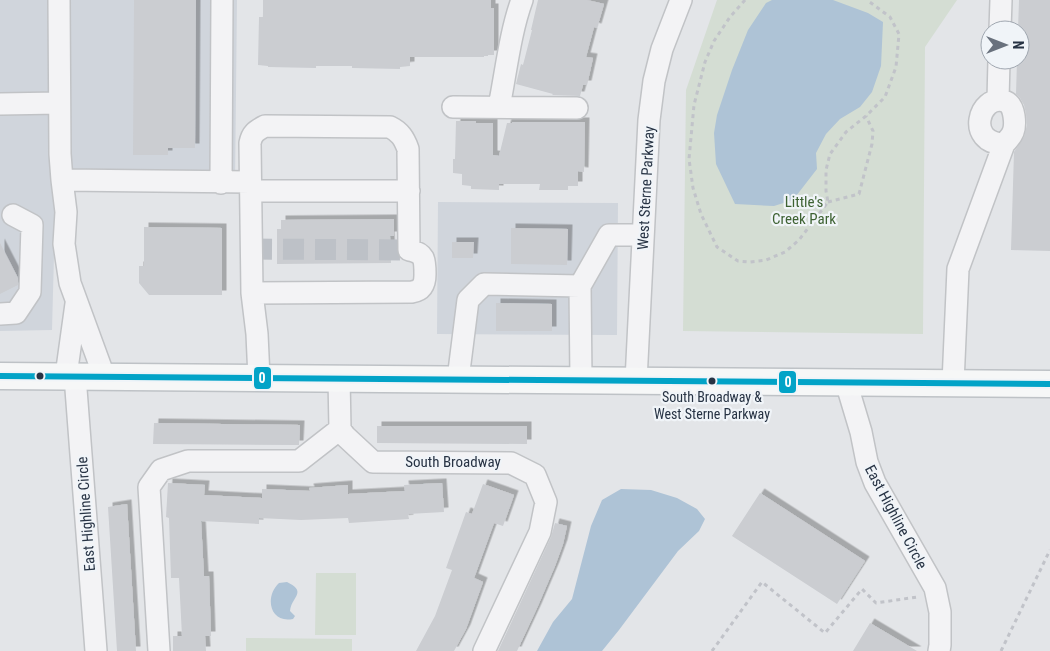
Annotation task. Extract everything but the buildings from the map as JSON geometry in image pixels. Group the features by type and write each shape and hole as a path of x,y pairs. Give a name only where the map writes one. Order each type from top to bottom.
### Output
{"main road":[{"path":"0,376 1050,384"}],"street":[{"path":"58,0 59,103 62,180 66,212 64,244 70,284 104,376"},
{"path":"221,183 222,0"},
{"path":"499,106 511,42 522,0"},
{"name":"West Sterne Parkway","path":"636,380 649,120 654,81 662,49 681,0"},
{"path":"1000,0 1000,20"},
{"path":"998,100 999,70"},
{"path":"953,383 958,269 1004,144 1012,135 1015,123 1013,109 1007,102 998,100 991,102 985,107 981,116 980,126 983,136 989,141 996,144 1004,144"},
{"path":"0,104 59,103"},
{"path":"453,107 577,108"},
{"path":"252,293 403,292 417,291 422,288 425,282 425,261 416,251 410,250 408,149 405,140 398,131 390,127 265,126 252,135 250,143 252,293 257,334 259,378"},
{"path":"62,180 221,183 251,187 409,191"},
{"path":"0,314 16,313 30,292 32,225 13,215"},
{"path":"581,380 580,286 609,235 643,235"},
{"path":"458,379 468,300 484,284 580,286"},
{"name":"East Highline Circle","path":"76,301 71,376 96,651"},
{"path":"159,651 149,488 161,470 188,461 298,462 340,428 339,378"},
{"name":"East Highline Circle","path":"846,382 861,432 866,462 934,588 940,612 939,651"},
{"name":"South Broadway","path":"340,428 345,436 374,462 511,463 534,475 546,502 540,532 484,651"}],"path":[{"path":"745,0 730,17 714,41 705,62 694,105 689,159 693,188 700,214 717,247 738,261 766,260 785,252 798,240 828,202 859,194 872,144 873,131 866,116"},
{"path":"828,202 826,170 830,154 846,132 885,97 896,67 898,34 890,17 867,0"},
{"path":"1001,651 1050,550"},
{"path":"712,651 762,582 825,633 862,589 876,603 920,596"}],"shaded area":[{"path":"0,0 237,0 235,185 56,181 52,330 0,331"},
{"path":"438,202 618,203 617,335 437,334"}],"green space":[{"name":"Little's Creek Park","path":"717,0 957,0 925,47 923,334 683,331 686,90"},
{"path":"316,573 356,573 356,635 315,635"},
{"path":"246,638 352,639 352,651 246,651"}],"water":[{"path":"772,0 833,0 868,13 883,22 881,66 872,92 860,107 840,119 826,134 816,153 817,169 793,200 774,206 735,204 716,164 714,133 717,115 748,30 766,3"},
{"path":"621,489 651,490 677,498 697,509 705,519 699,531 678,551 602,651 537,651 553,622 572,599 591,526 602,500"},
{"path":"287,582 297,592 290,611 295,616 293,619 279,617 272,608 271,602 274,589 279,583"}],"tunnel":[{"path":"251,249 409,250"}],"transit line":[{"name":"0","path":"0,376 1050,384"}],"place":[{"name":"South Broadway & West Sterne Parkway","path":"712,381"}]}
